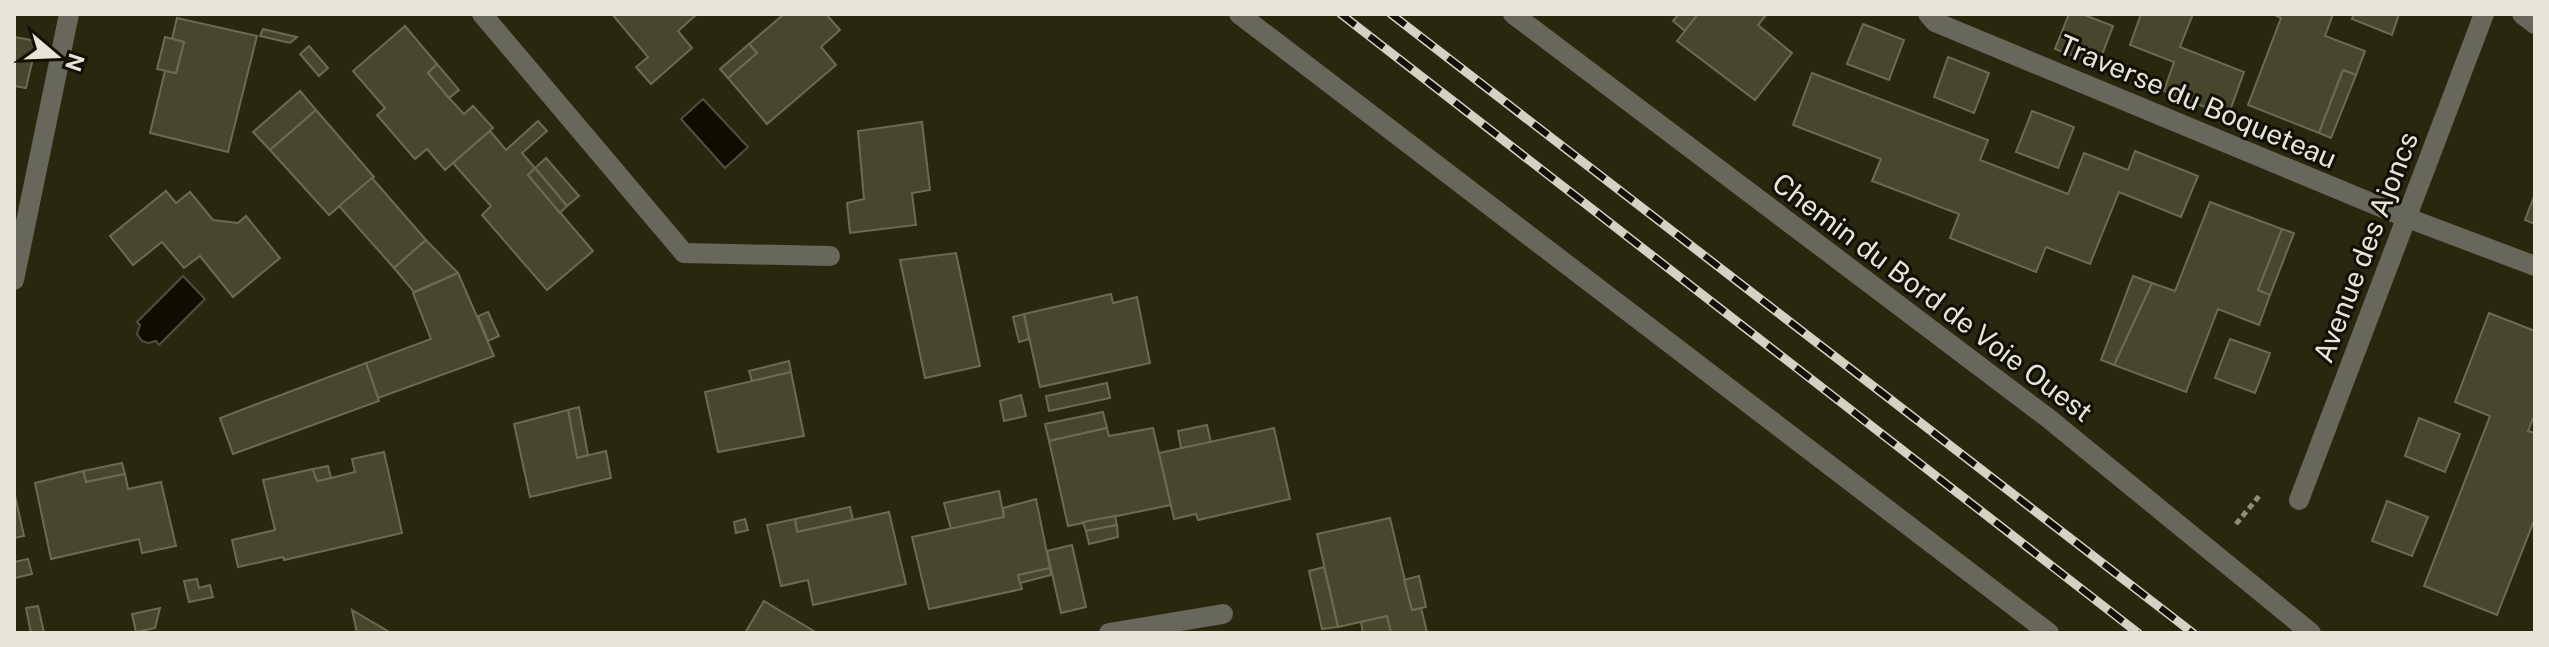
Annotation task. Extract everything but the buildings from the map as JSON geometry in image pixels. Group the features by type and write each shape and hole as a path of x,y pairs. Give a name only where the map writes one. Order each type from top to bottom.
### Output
{"street":[{"path":"14,280 69,14"},
{"path":"482,14 684,253 830,256"},
{"path":"1239,14 2049,633"},
{"name":"Chemin du Bord de Voie Ouest","path":"1513,14 2048,418 2311,633"},
{"name":"Traverse du Boqueteau","path":"1928,14 1935,22 2405,217 2535,266"},
{"name":"Avenue des Ajoncs","path":"2299,500 2484,14"},
{"path":"2522,14 2535,24"},
{"path":"1109,633 1223,614"}],"path":[{"path":"2213,553 2266,487 2299,500"}],"shaded area":[{"path":"703,99 748,147 725,168 681,119"},
{"path":"183,276 205,299 159,345 156,341 142,341 137,334 140,325 137,322"}],"railway":[{"path":"1341,14 2138,633"},
{"path":"1391,14 2193,633"}]}
